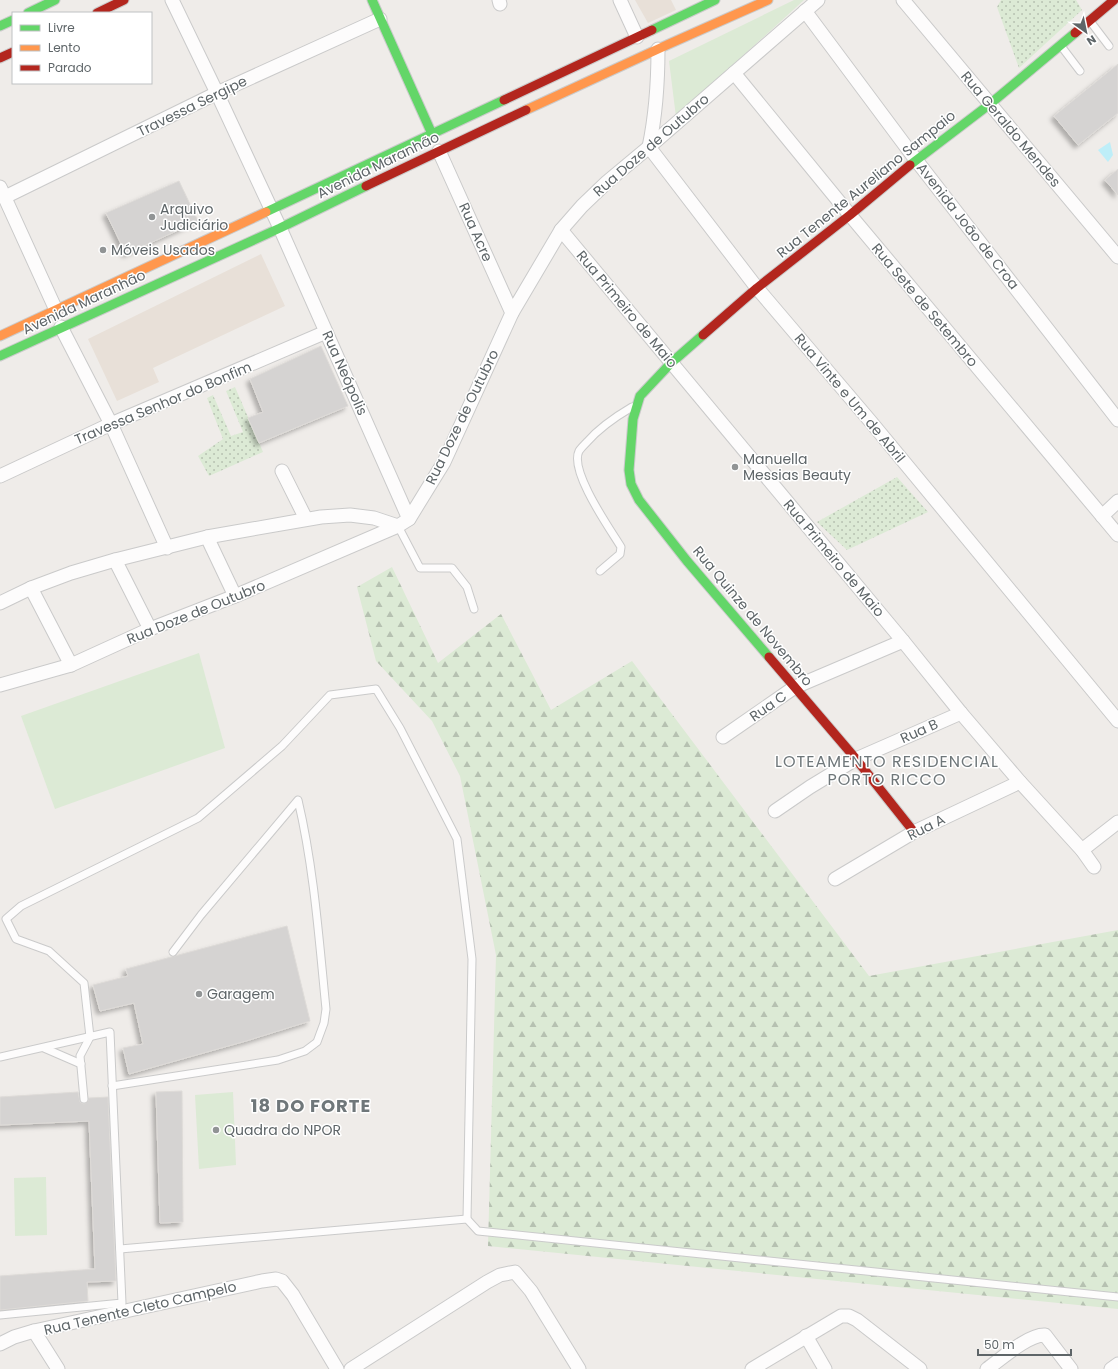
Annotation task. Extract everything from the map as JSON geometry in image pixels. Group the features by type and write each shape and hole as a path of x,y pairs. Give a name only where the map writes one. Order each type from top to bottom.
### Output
{"main road":[{"path":"30,12 55,0"},
{"path":"98,12 124,0"},
{"path":"372,0 432,134"},
{"name":"Avenida Maranhão","path":"0,336 715,0"},
{"name":"Avenida Maranhão","path":"0,356 280,228 439,151 658,49 768,0"},
{"name":"Rua Tenente Aureliano Sampaio","path":"639,400 671,363 757,288 850,215 916,160 990,104 1114,0"},
{"path":"0,26 12,20"},
{"path":"0,58 12,52"},
{"name":"Rua Quinze de Novembro","path":"639,400 632,426 629,470 630,479 635,492 644,506 687,561 856,759 914,832"}],"street":[{"path":"172,0 271,209"},
{"path":"620,0 637,37"},
{"name":"Rua Doze de Outubro","path":"0,685 71,665 150,629 235,596 404,523 444,462 512,313 561,230 582,206 607,182 818,0"},
{"name":"Rua Geraldo Mendes","path":"903,0 1118,257"},
{"name":"Avenida João de Croa","path":"805,11 916,160 1118,420"},
{"name":"Travessa Sergipe","path":"2,192 380,19"},
{"path":"649,147 655,116 658,85 658,49"},
{"name":"Rua Sete de Setembro","path":"734,73 850,215 1118,535"},
{"name":"Rua Vinte e Um de Abril","path":"649,147 757,288 871,422 1118,720"},
{"name":"Rua Acre","path":"439,151 512,313"},
{"path":"2,192 56,310"},
{"name":"Rua Neópolis","path":"271,209 326,332 404,523"},
{"name":"Rua Primeiro de Maio","path":"561,230 904,640 961,713 1020,782 1082,850 1094,867"},
{"path":"61,327 111,424 167,548"},
{"name":"Travessa Senhor do Bonfim","path":"0,476 111,424 326,332"},
{"path":"282,471 306,519"},
{"path":"1102,516 1118,502"},
{"path":"0,603 31,588 70,573 115,560 208,537 306,519 350,515 404,523"},
{"path":"208,537 235,596"},
{"path":"115,560 150,629"},
{"path":"31,588 71,665"},
{"name":"Rua C","path":"723,737 795,687 904,640"},
{"name":"Rua B","path":"775,811 810,787 856,759 961,713"},
{"name":"Rua A","path":"835,879 914,832 1020,782"},
{"path":"1082,850 1118,822"},
{"path":"351,1369 487,1282 500,1275 514,1272 521,1278 531,1291 579,1369"},
{"name":"Rua Tenente Cleto Campelo","path":"0,1344 34,1331 262,1280 276,1279 282,1281 293,1295 337,1369"},
{"path":"752,1369 840,1316 849,1316 857,1320 920,1369"},
{"path":"34,1331 58,1369"},
{"path":"987,1369 1033,1337 1039,1335 1045,1335 1071,1369"},
{"path":"806,1336 825,1369"},
{"path":"1111,1369 1118,1364"}],"lane":[{"path":"1090,21 1109,46"},
{"path":"1060,46 1080,71"},
{"path":"600,571 620,554 621,547 593,503 577,466 578,452 590,438 610,420 639,400"},
{"path":"404,523 420,568 452,568 467,587 474,609"},
{"path":"84,1100 80,1056 90,1036 84,983 49,950 16,939 6,919 21,906 198,818 282,746 330,695 376,689 400,728 457,839 472,958 467,1219 478,1231 1118,1297"},
{"path":"112,1086 278,1060 305,1051 317,1042 324,1023 326,1009 316,908 304,824 298,800 201,915 173,952"},
{"path":"0,1057 110,1032 122,1303 0,1315"},
{"path":"44,1048 81,1064"},
{"path":"120,1249 467,1219"}],"shaded area":[{"path":"635,0 671,0 676,10 648,23"},
{"path":"261,254 285,306 153,368 159,382 117,401 88,339"}],"green space":[{"path":"794,0 804,0 676,117 669,61"},
{"path":"1001,0 1076,0 1082,10 1019,68 997,7"},
{"path":"235,387 263,452 209,476 198,456 223,439 207,398 213,395 231,436 243,432 226,391"},
{"path":"897,477 928,512 847,550 817,522"},
{"path":"392,567 438,663 501,614 551,710 632,661 869,976 1118,930 1118,1309 488,1246 496,955 460,776 432,721 376,661 357,587"},
{"path":"199,653 225,748 55,809 21,716"},
{"name":"Quadra do NPOR","path":"233,1092 236,1165 199,1169 195,1095"},
{"path":"46,1177 47,1235 15,1236 14,1178"}],"water":[{"path":"1110,142 1113,155 1108,162 1098,150"}],"building":[{"path":"1118,64 1118,113 1078,145 1054,116"},
{"path":"1118,169 1118,195 1105,180"},
{"name":"Arquivo Judiciário","path":"179,181 198,221 126,254 106,213"},
{"path":"321,346 348,406 259,443 248,418 263,412 250,379"},
{"name":"Garagem","path":"287,926 310,1021 246,1041 129,1074 123,1048 143,1044 134,1003 100,1011 93,985 128,976 126,969"},
{"path":"182,1091 183,1222 160,1223 156,1092"},
{"path":"78,1092 80,1102 84,1104 89,1098 108,1097 116,1281 87,1282 88,1301 0,1310 0,1276 95,1269 89,1121 0,1125 0,1097"}],"traffic: fast":[{"path":"30,12 55,0"},
{"path":"372,0 432,134"},
{"path":"652,30 715,0"},
{"path":"0,26 12,20"},
{"path":"910,165 990,104 1075,33"},
{"path":"266,212 504,100"},
{"path":"0,356 280,228 366,186"},
{"path":"703,335 671,363 640,396 633,419 629,470 631,484 639,500 687,561 769,657"}],"traffic: slow":[{"path":"526,110 768,0"},
{"path":"0,336 266,212"}],"traffic: jam":[{"path":"99,12 124,0"},
{"path":"1075,33 1114,0"},
{"path":"504,100 652,30"},
{"path":"0,58 12,52"},
{"path":"366,186 526,110"},
{"path":"703,335 757,288 850,215 910,165"},
{"path":"769,657 856,759 914,832"}],"place":[{"name":"Arquivo Judiciário","path":"152,217"},
{"name":"Móveis Usados","path":"103,250"},
{"name":"Manuella Messias Beauty","path":"735,467"},
{"name":"Garagem","path":"199,994"},
{"name":"Quadra do NPOR","path":"216,1130"}],"district":[{"name":"LOTEAMENTO RESIDENCIAL PORTO RICCO","path":"887,770"},
{"name":"18 DO FORTE","path":"311,1105"}]}
